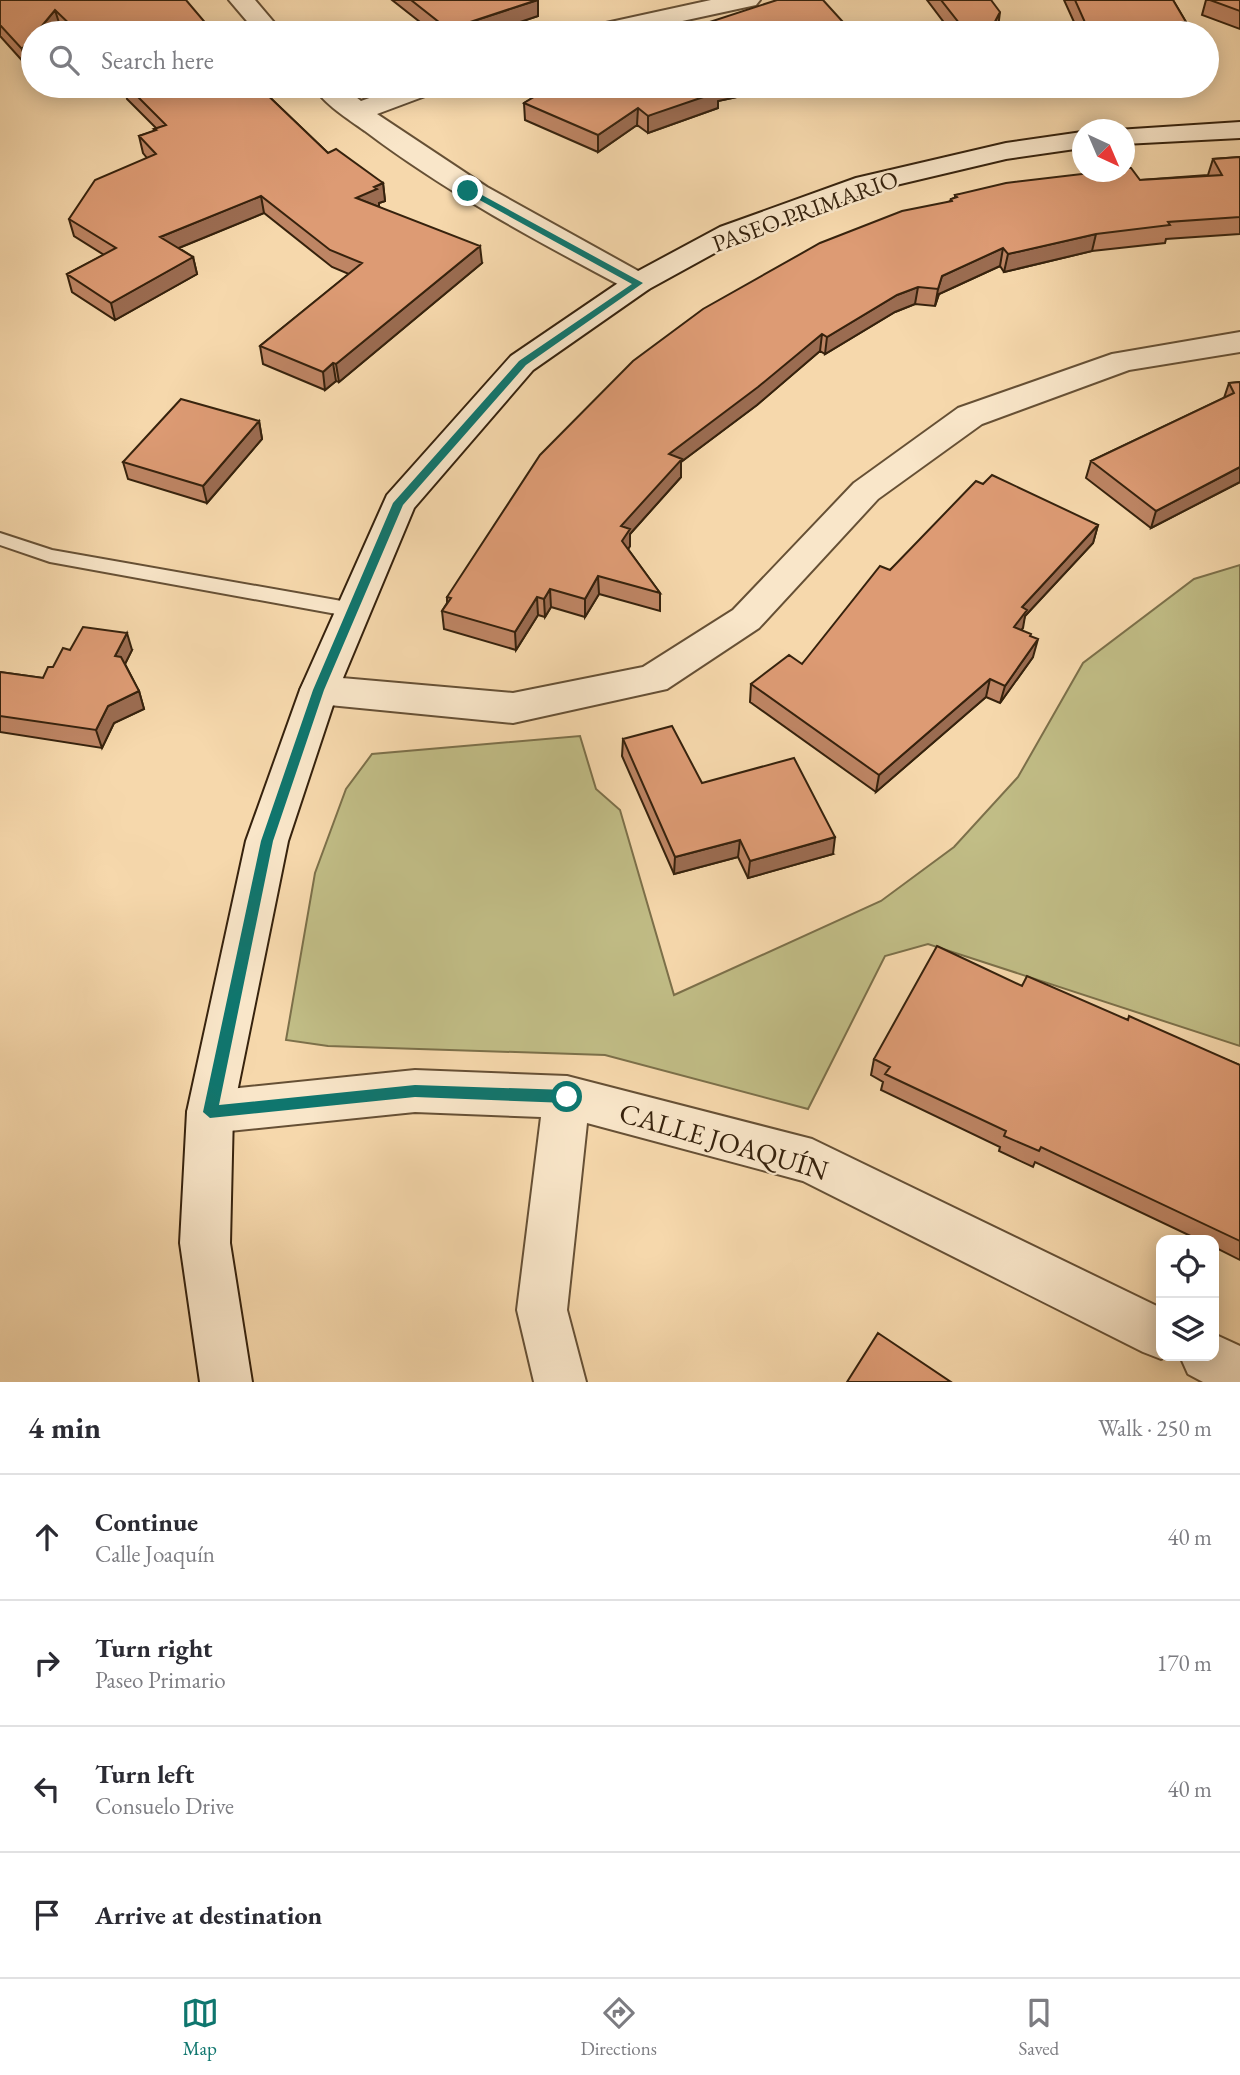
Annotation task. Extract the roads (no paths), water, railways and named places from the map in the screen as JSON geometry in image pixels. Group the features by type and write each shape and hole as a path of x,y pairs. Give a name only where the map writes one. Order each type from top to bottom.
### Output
{"street":[{"path":"242,0 260,21"},
{"path":"648,21 747,0"},
{"path":"340,98 468,191 638,283"},
{"path":"356,112 394,98"},
{"path":"1135,135 1240,130"},
{"name":"PASEO PRIMARIO","path":"226,1382 205,1243 210,1112 267,841 319,690 398,503 522,363 638,283 730,233 866,184 1006,151 1072,142"},
{"path":"319,690 513,708 653,679 746,619 866,491 970,416 1123,361 1240,342"},
{"name":"CALLE JOAQUÍN","path":"210,1112 415,1091 567,1097 811,1161 1156,1332"},
{"path":"560,1382 542,1310 567,1097"},
{"path":"1216,1361 1240,1373"}],"lane":[{"path":"0,539 50,556 353,610"}]}
